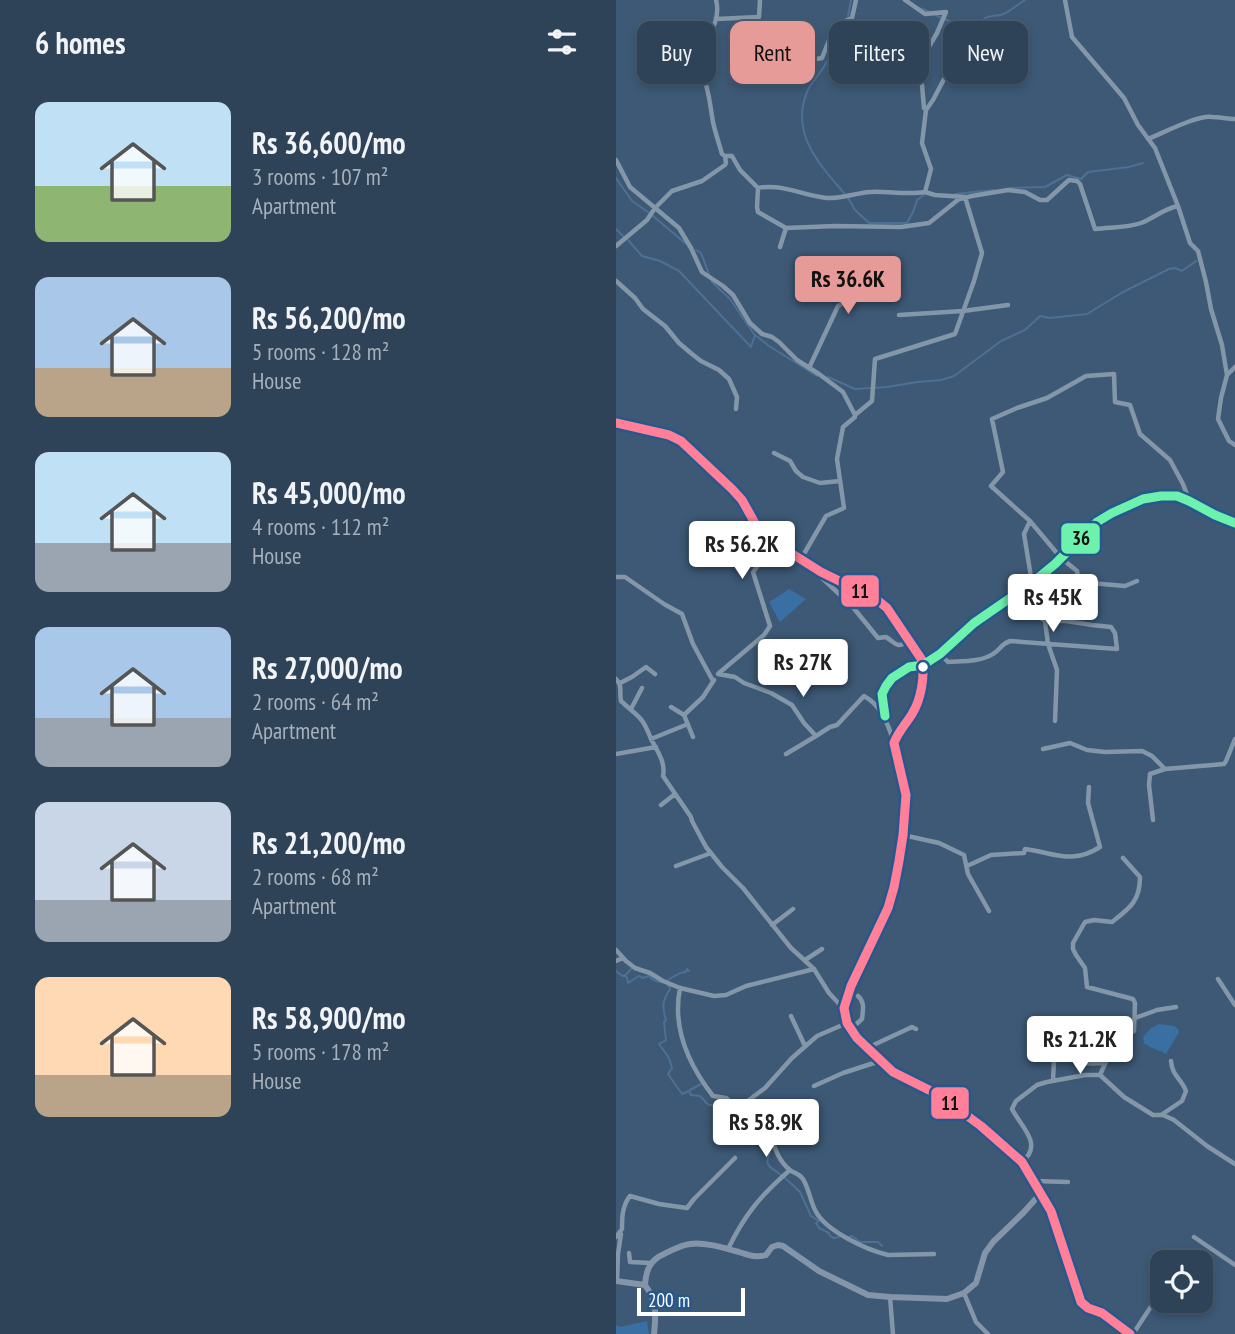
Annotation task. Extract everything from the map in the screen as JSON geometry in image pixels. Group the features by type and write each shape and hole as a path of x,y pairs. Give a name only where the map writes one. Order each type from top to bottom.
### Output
{"main road":[{"path":"616,423 669,435 681,441 742,500 760,530 775,543 821,572 876,599 887,608 922,660 918,703 895,738 894,744 906,795 903,835 894,887 888,908 850,986 844,1008 849,1026 867,1048 898,1076 939,1095 981,1126 1022,1162 1051,1211 1081,1302 1131,1334"},
{"path":"923,665 1030,584 1097,522 1123,508 1161,495 1177,496 1235,523"},
{"path":"654,1334 655,1305 645,1285 650,1263 689,1244 702,1244 756,1257 766,1255 772,1247 778,1245 819,1271 868,1295 947,1299 964,1293 976,1283 985,1253 1040,1194"},
{"path":"616,1281 645,1285"}],"street":[{"path":"616,246 647,220 672,191 702,181 726,163 700,67 716,19 716,0"},
{"path":"716,19 759,17 760,0"},
{"path":"815,59 822,58 835,25 852,18 856,0"},
{"path":"905,0 925,14 946,12 920,62 926,110"},
{"path":"1065,0 1072,37 1124,98 1138,125 1155,148 1190,243 1198,251 1227,375 1219,419 1229,441 1235,445"},
{"path":"925,192 931,169 922,143 926,110 943,81"},
{"path":"1148,139 1196,119 1211,116 1235,119"},
{"path":"724,156 734,157 740,170 758,188 758,212 786,228 919,225 929,223 965,197 1008,190 1025,192 1044,201 1051,198 1065,181 1072,180 1080,184 1096,229 1138,224 1158,212 1178,206"},
{"path":"616,160 630,187 682,231 702,272 733,295 750,323 762,334 779,342 797,360 843,392 855,415"},
{"path":"758,188 783,187 828,198 870,192 925,192 965,197"},
{"path":"800,560 826,516 844,508 837,459 843,427 872,401 875,359 955,334 982,253 965,197"},
{"path":"780,247 786,228"},
{"path":"809,368 838,306 865,291 883,266"},
{"path":"616,281 643,309 665,326 679,343 729,379 737,397 736,409"},
{"path":"900,315 1008,305"},
{"path":"1227,375 1235,367"},
{"path":"1137,581 1125,586 1079,582 1077,571 1061,558 1030,521 991,486 1003,472 992,419 1047,398 1086,376 1114,374 1115,402 1130,405 1140,434 1170,460 1189,501"},
{"path":"774,453 790,461 803,477 820,483 840,481"},
{"path":"1030,521 1024,534 1030,584 1045,621 1048,643 1057,670 1055,721"},
{"path":"711,541 737,535 749,536 760,530"},
{"path":"684,715 703,697 718,674 770,628 753,572 775,543"},
{"path":"821,572 821,577 852,606 878,638 886,636 901,646 909,642"},
{"path":"616,576 625,577 682,614 693,644 713,681"},
{"path":"940,654 946,661 952,662 990,656 1003,643 1010,641 1117,649 1115,633 1111,626 1045,621"},
{"path":"894,744 885,716 882,694 900,671 923,665"},
{"path":"655,674 646,667 632,677 618,681 621,701 639,715 656,747 664,771 663,776 691,817 706,847 791,948 814,969 829,993 844,1008"},
{"path":"718,674 735,677 792,705 817,736"},
{"path":"631,709 642,688"},
{"path":"786,754 837,725 863,697 869,699 885,716"},
{"path":"671,707 684,715 693,737"},
{"path":"650,740 688,724"},
{"path":"1153,820 1150,774 1165,769 1224,764 1235,739"},
{"path":"1043,748 1070,743 1087,750 1105,752 1142,751 1152,756 1165,769"},
{"path":"616,754 656,747"},
{"path":"967,866 991,855 1024,853 1026,849 1067,857 1080,857 1096,850 1100,847 1088,803 1089,787"},
{"path":"662,805 675,794"},
{"path":"903,835 939,843 964,855 968,874 989,911"},
{"path":"676,866 711,853"},
{"path":"1100,1075 1115,1039 1134,1031 1133,999 1087,987 1085,968 1073,949 1073,943 1085,922 1094,919 1112,922 1140,893 1140,877 1124,858"},
{"path":"772,925 793,909"},
{"path":"805,960 822,949"},
{"path":"616,950 635,968 680,988 714,996 726,995 746,986 814,969"},
{"path":"616,961 623,958"},
{"path":"1218,979 1235,1006"},
{"path":"680,988 678,1021 684,1048 692,1065 713,1096 726,1098 737,1109 770,1131 775,1149 790,1170 799,1174 804,1181 816,1212 824,1222 843,1236 881,1253 934,1254"},
{"path":"737,1109 765,1088 817,1036 849,1026 862,1018 864,1005 858,996"},
{"path":"1135,1018 1176,1007"},
{"path":"791,1016 805,1046"},
{"path":"1053,1080 1056,1025 1059,1023 1073,1020 1079,1023 1072,1051 1075,1062 1105,1063"},
{"path":"867,1048 912,1027 916,1029"},
{"path":"814,1086 880,1061"},
{"path":"1160,1115 1182,1101 1186,1091 1172,1070 1171,1061"},
{"path":"1022,1162 1029,1156 1032,1147 1029,1135 1012,1109 1016,1101 1031,1088 1053,1080 1094,1074 1100,1075 1127,1099 1153,1115 1168,1117 1181,1124 1207,1146 1235,1164"},
{"path":"616,1281 622,1216 627,1199 630,1196 687,1208 735,1158"},
{"path":"728,1250 746,1216 771,1186 790,1170"},
{"path":"1034,1181 1068,1182"},
{"path":"616,1237 621,1233"},
{"path":"1194,1237 1235,1265"},
{"path":"629,1253 630,1262 650,1263"},
{"path":"964,1293 976,1322 988,1334"},
{"path":"890,1297 893,1334"},
{"path":"1131,1334 1150,1308"}],"shaded area":[{"path":"789,589 806,599 780,622 769,602"},
{"path":"1159,1024 1174,1026 1179,1032 1166,1054 1144,1043 1143,1037"},
{"path":"647,1321 649,1334 616,1334 616,1325 620,1327"}],"waterway":[{"path":"848,16 851,0"},
{"path":"935,15 973,31 979,29 986,18 1002,15 1025,0"},
{"path":"919,8 930,12"},
{"path":"829,56 807,92 802,121 810,147 817,159 844,193"},
{"path":"1010,188 1045,187 1067,175 1081,179 1088,172 1143,163"},
{"path":"616,178 632,201 648,212"},
{"path":"955,194 994,190"},
{"path":"848,198 855,210 869,223 907,223 917,200 925,194"},
{"path":"653,216 685,243"},
{"path":"616,229 623,236"},
{"path":"628,240 642,256 660,261 679,271 751,347 755,335 817,376"},
{"path":"696,250 701,253 709,274"},
{"path":"828,377 855,389 941,380 954,376 1001,341 1025,330 1040,316 1050,318 1087,314 1169,269 1182,271 1196,261"},
{"path":"712,282 730,299 754,334"},
{"path":"616,971 625,976 631,969"},
{"path":"668,980 687,969 689,971"},
{"path":"624,975 628,983 639,976 649,976 660,982"},
{"path":"668,986 670,989 664,1004 666,1040 659,1044 669,1058 672,1068 668,1074 682,1094 689,1091 691,1095 700,1096 705,1101"},
{"path":"690,1090 701,1084"},
{"path":"705,1102 719,1105 740,1131 768,1149 768,1164 781,1175"},
{"path":"785,1178 800,1192 811,1216 819,1221 816,1223 819,1228 834,1238 839,1237"},
{"path":"849,1237 852,1236 860,1242 878,1242 882,1246"}],"transit line":[{"name":"11","path":"616,423 669,435 681,441 732,489 742,500 756,525 775,543 821,572 876,599 887,608 922,660 923,680 918,702 894,743 906,795 903,835 894,887 888,908 851,986 844,1008 847,1023 857,1038 893,1072 939,1095 981,1126 1022,1162 1051,1211 1081,1302 1102,1313 1130,1334"},
{"name":"36","path":"885,716 882,694 892,678 909,667 923,665 940,654 974,623 1032,583 1097,522 1112,513 1143,499 1177,496 1235,523"}]}
